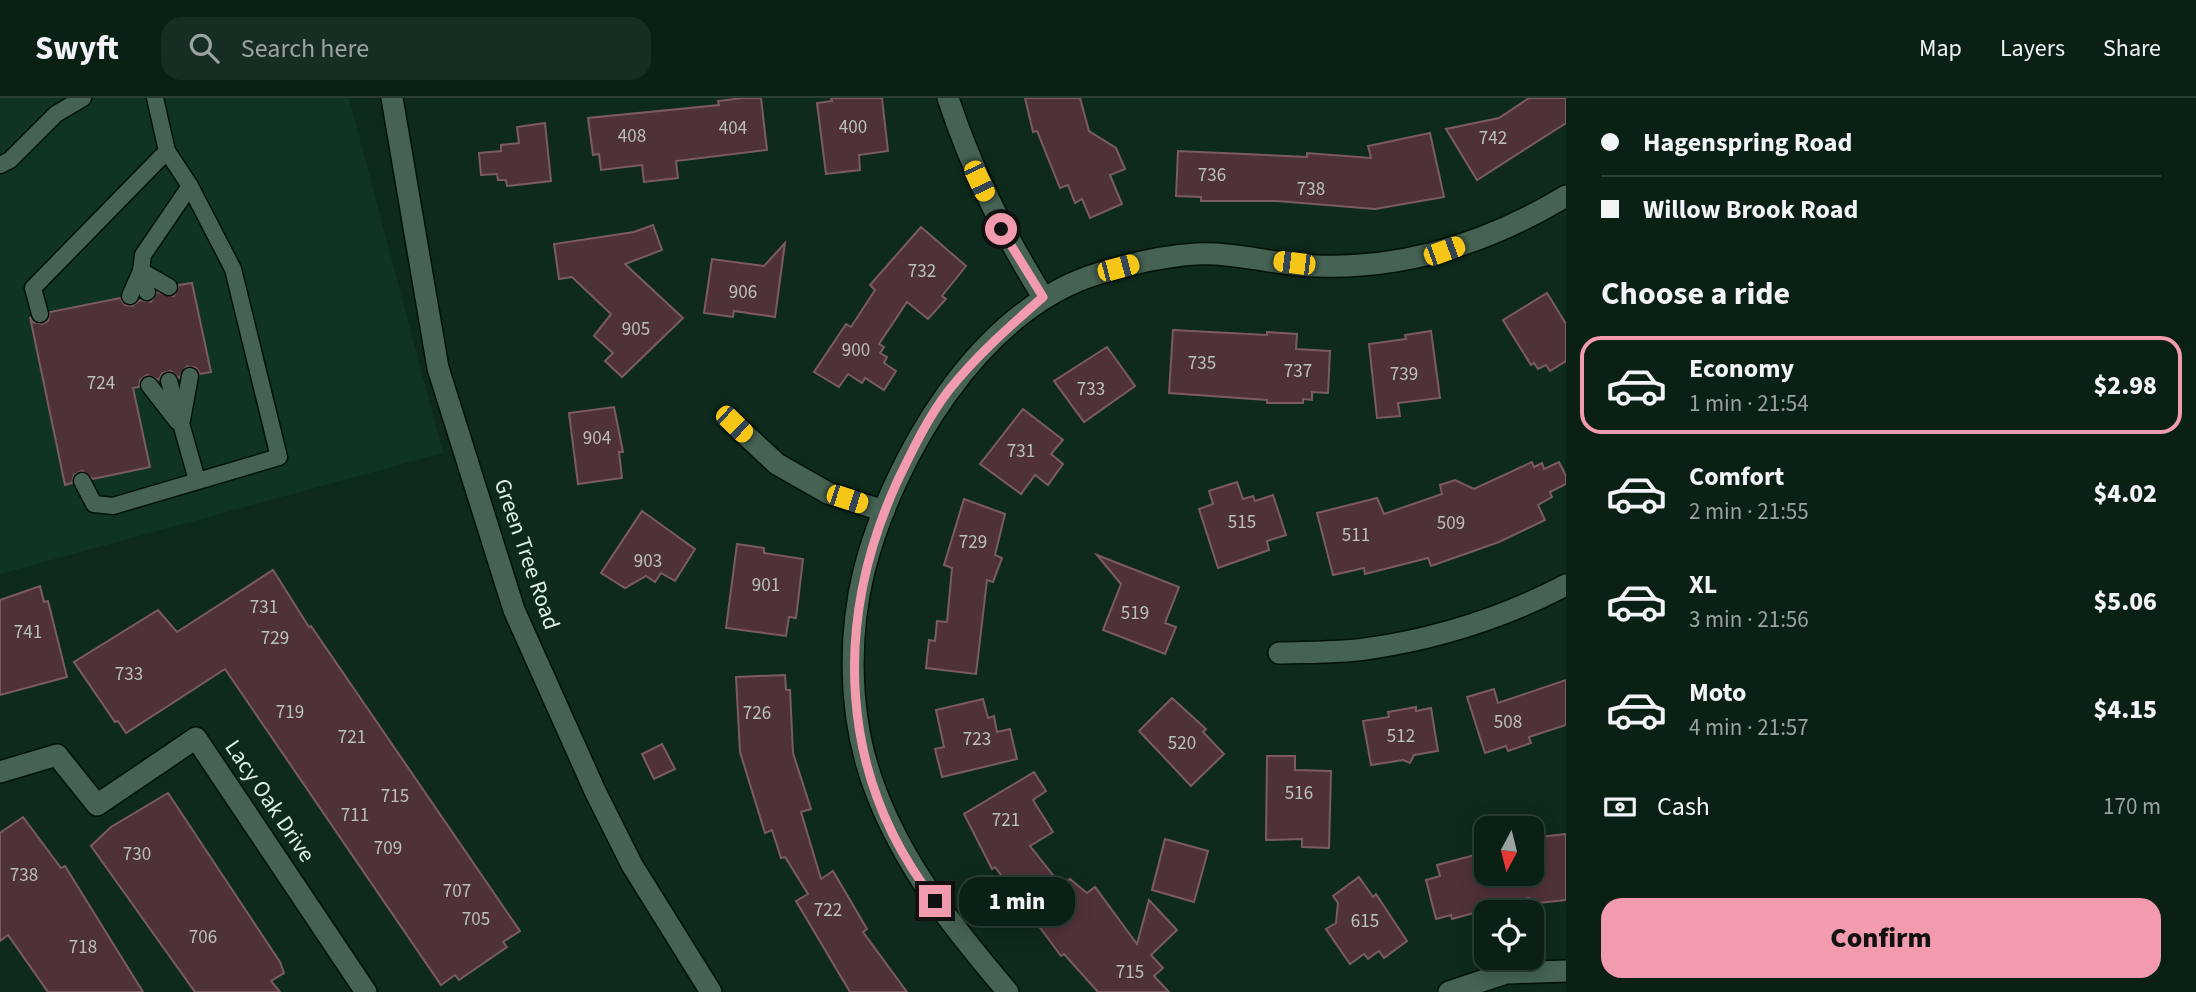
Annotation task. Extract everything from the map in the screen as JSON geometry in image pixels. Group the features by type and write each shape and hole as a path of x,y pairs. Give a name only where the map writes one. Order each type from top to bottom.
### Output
{"street":[{"name":"Green Tree Road","path":"392,98 438,368 514,610 594,791 626,852 711,992"},
{"path":"948,98 968,157 1001,229 1043,297"},
{"path":"1007,992 918,879 887,822 866,762 855,699 854,636 864,571 884,511 912,449 948,392 992,342 1043,297 1093,275 1144,261 1198,254 1315,266 1381,264 1444,251 1506,229 1565,199"},
{"path":"734,424 777,464 828,493 884,511"},
{"path":"1279,653 1364,649 1444,634 1525,606 1566,585"},
{"name":"Lacy Oak Drive","path":"0,772 57,755 97,805 196,738 366,992"},
{"path":"1449,992 1506,974 1566,971"}],"lane":[{"path":"0,165 10,160 56,114 83,98"},
{"path":"82,481 94,504 113,506 279,457 233,269 190,186 167,151 155,98"},
{"path":"40,314 33,288 167,151"},
{"path":"130,296 141,271 143,255 190,186"},
{"path":"141,271 169,287"},
{"path":"141,271 147,292"},
{"path":"181,425 190,376"},
{"path":"169,381 197,480"},
{"path":"149,384 181,425"}],"shaded area":[{"path":"0,98 349,98 443,453 0,574"}],"building":[{"path":"761,98 767,150 676,161 678,178 644,182 642,165 601,170 599,154 593,155 588,118 719,105 718,101"},
{"path":"831,98 882,98 888,151 859,155 860,170 826,174 817,103 832,101"},
{"path":"1025,98 1080,98 1089,131 1116,148 1125,169 1110,175 1122,204 1090,218 1082,199 1075,203 1068,185 1060,188 1037,131 1033,132"},
{"path":"1529,98 1566,98 1566,123 1477,180 1446,129 1499,118"},
{"path":"545,123 551,181 507,186 506,180 498,180 497,174 481,175 479,153 501,151 501,145 519,143 517,127"},
{"path":"1430,133 1444,197 1375,209 1277,201 1201,201 1201,197 1176,196 1178,151 1307,157 1307,153 1371,158 1368,146"},
{"path":"653,225 662,250 625,264 683,318 622,377 605,361 613,353 594,336 611,314 572,277 559,279 554,244 634,232"},
{"path":"921,227 966,266 942,296 946,299 928,319 907,302 879,344 884,347 880,353 887,357 884,363 896,371 884,390 865,378 862,383 848,374 839,387 814,372 846,324 851,327 875,290 870,285"},
{"path":"785,243 775,317 734,311 733,317 704,313 712,259 764,266"},
{"path":"192,283 211,372 200,374 196,368 187,366 179,378 171,371 162,373 159,380 147,375 140,380 139,387 133,388 150,467 93,479 82,471 74,475 72,483 65,485 30,317 33,322 42,324 48,321 50,312 120,298 125,305 132,306 140,300 151,302 157,292 174,296 179,285"},
{"path":"1547,293 1566,324 1566,361 1550,371 1546,365 1538,369 1534,363 1531,365 1503,320"},
{"path":"1173,330 1297,334 1296,349 1330,351 1328,393 1312,392 1312,400 1303,399 1303,403 1267,403 1267,400 1169,393"},
{"path":"1431,331 1440,398 1398,403 1400,416 1377,418 1369,344 1406,339 1405,335"},
{"path":"1107,347 1135,386 1084,422 1054,381"},
{"path":"614,407 623,452 619,452 622,478 578,484 569,413"},
{"path":"1023,409 1063,440 1051,454 1063,464 1048,485 1035,475 1021,494 980,464"},
{"path":"1532,462 1534,467 1542,463 1544,469 1559,462 1566,476 1566,484 1550,492 1552,497 1538,505 1545,520 1499,542 1431,566 1428,558 1365,574 1364,568 1333,575 1317,513 1377,498 1384,514 1442,494 1440,485 1455,480 1474,489"},
{"path":"1237,482 1243,499 1253,496 1255,501 1273,495 1286,535 1267,541 1269,550 1218,568 1199,509 1213,504 1209,491"},
{"path":"964,499 1005,514 995,555 1002,558 993,582 987,580 976,674 926,668 929,640 935,641 937,621 947,622 952,568 944,565"},
{"path":"642,511 695,549 675,581 661,573 655,582 646,576 625,588 601,573"},
{"path":"737,544 764,548 764,553 803,559 796,618 789,617 786,636 726,628"},
{"path":"1097,555 1179,587 1165,623 1176,627 1165,654 1103,630 1121,584"},
{"path":"273,570 309,627 311,626 520,931 503,942 507,947 459,980 455,975 441,985 225,669 126,733 118,721 115,722 74,662 158,610 177,632"},
{"path":"40,586 44,602 48,601 67,677 0,695 0,600"},
{"path":"785,675 786,690 790,690 793,753 811,809 801,812 821,879 833,871 867,929 863,932 907,992 850,992 796,901 808,894 785,857 781,858 772,830 765,833 740,752 736,677"},
{"path":"1566,680 1566,725 1529,737 1531,743 1508,751 1506,746 1485,753 1467,697 1494,689 1498,703"},
{"path":"1172,698 1206,729 1203,732 1224,754 1191,786 1139,731"},
{"path":"983,699 988,718 994,716 997,732 1010,729 1017,759 942,777 935,749 944,747 936,710"},
{"path":"1416,707 1416,711 1431,708 1438,751 1414,755 1410,763 1403,760 1371,765 1363,721 1389,717 1388,712"},
{"path":"662,744 675,769 654,779 642,754"},
{"path":"1267,756 1295,756 1295,770 1331,771 1329,848 1302,847 1302,839 1266,840"},
{"path":"1034,772 1046,791 1033,800 1053,832 1030,846 1061,885 1070,879 1087,893 1095,887 1137,944 1149,900 1177,930 1151,955 1163,968 1154,976 1169,992 1098,992 1064,954 1061,956 995,867 992,869 964,814"},
{"path":"168,793 280,962 284,973 271,981 280,992 195,992 91,846 111,827"},
{"path":"23,817 61,868 65,866 143,992 48,992 8,935 0,941 0,833"},
{"path":"1566,834 1566,900 1544,902 1544,900 1529,898 1474,900 1474,913 1452,919 1451,915 1436,919 1426,880 1440,876 1437,865 1474,855 1474,886 1544,886 1544,837"},
{"path":"1165,839 1208,851 1194,902 1152,890"},
{"path":"1359,877 1373,897 1376,894 1407,941 1384,958 1379,951 1368,959 1364,954 1350,964 1326,929 1336,923 1338,903 1333,896"}],"route":[{"path":"935,901 918,879 887,822 866,762 855,699 854,636 864,571 884,511 912,449 948,392 992,342 1043,297 1001,229"}]}
